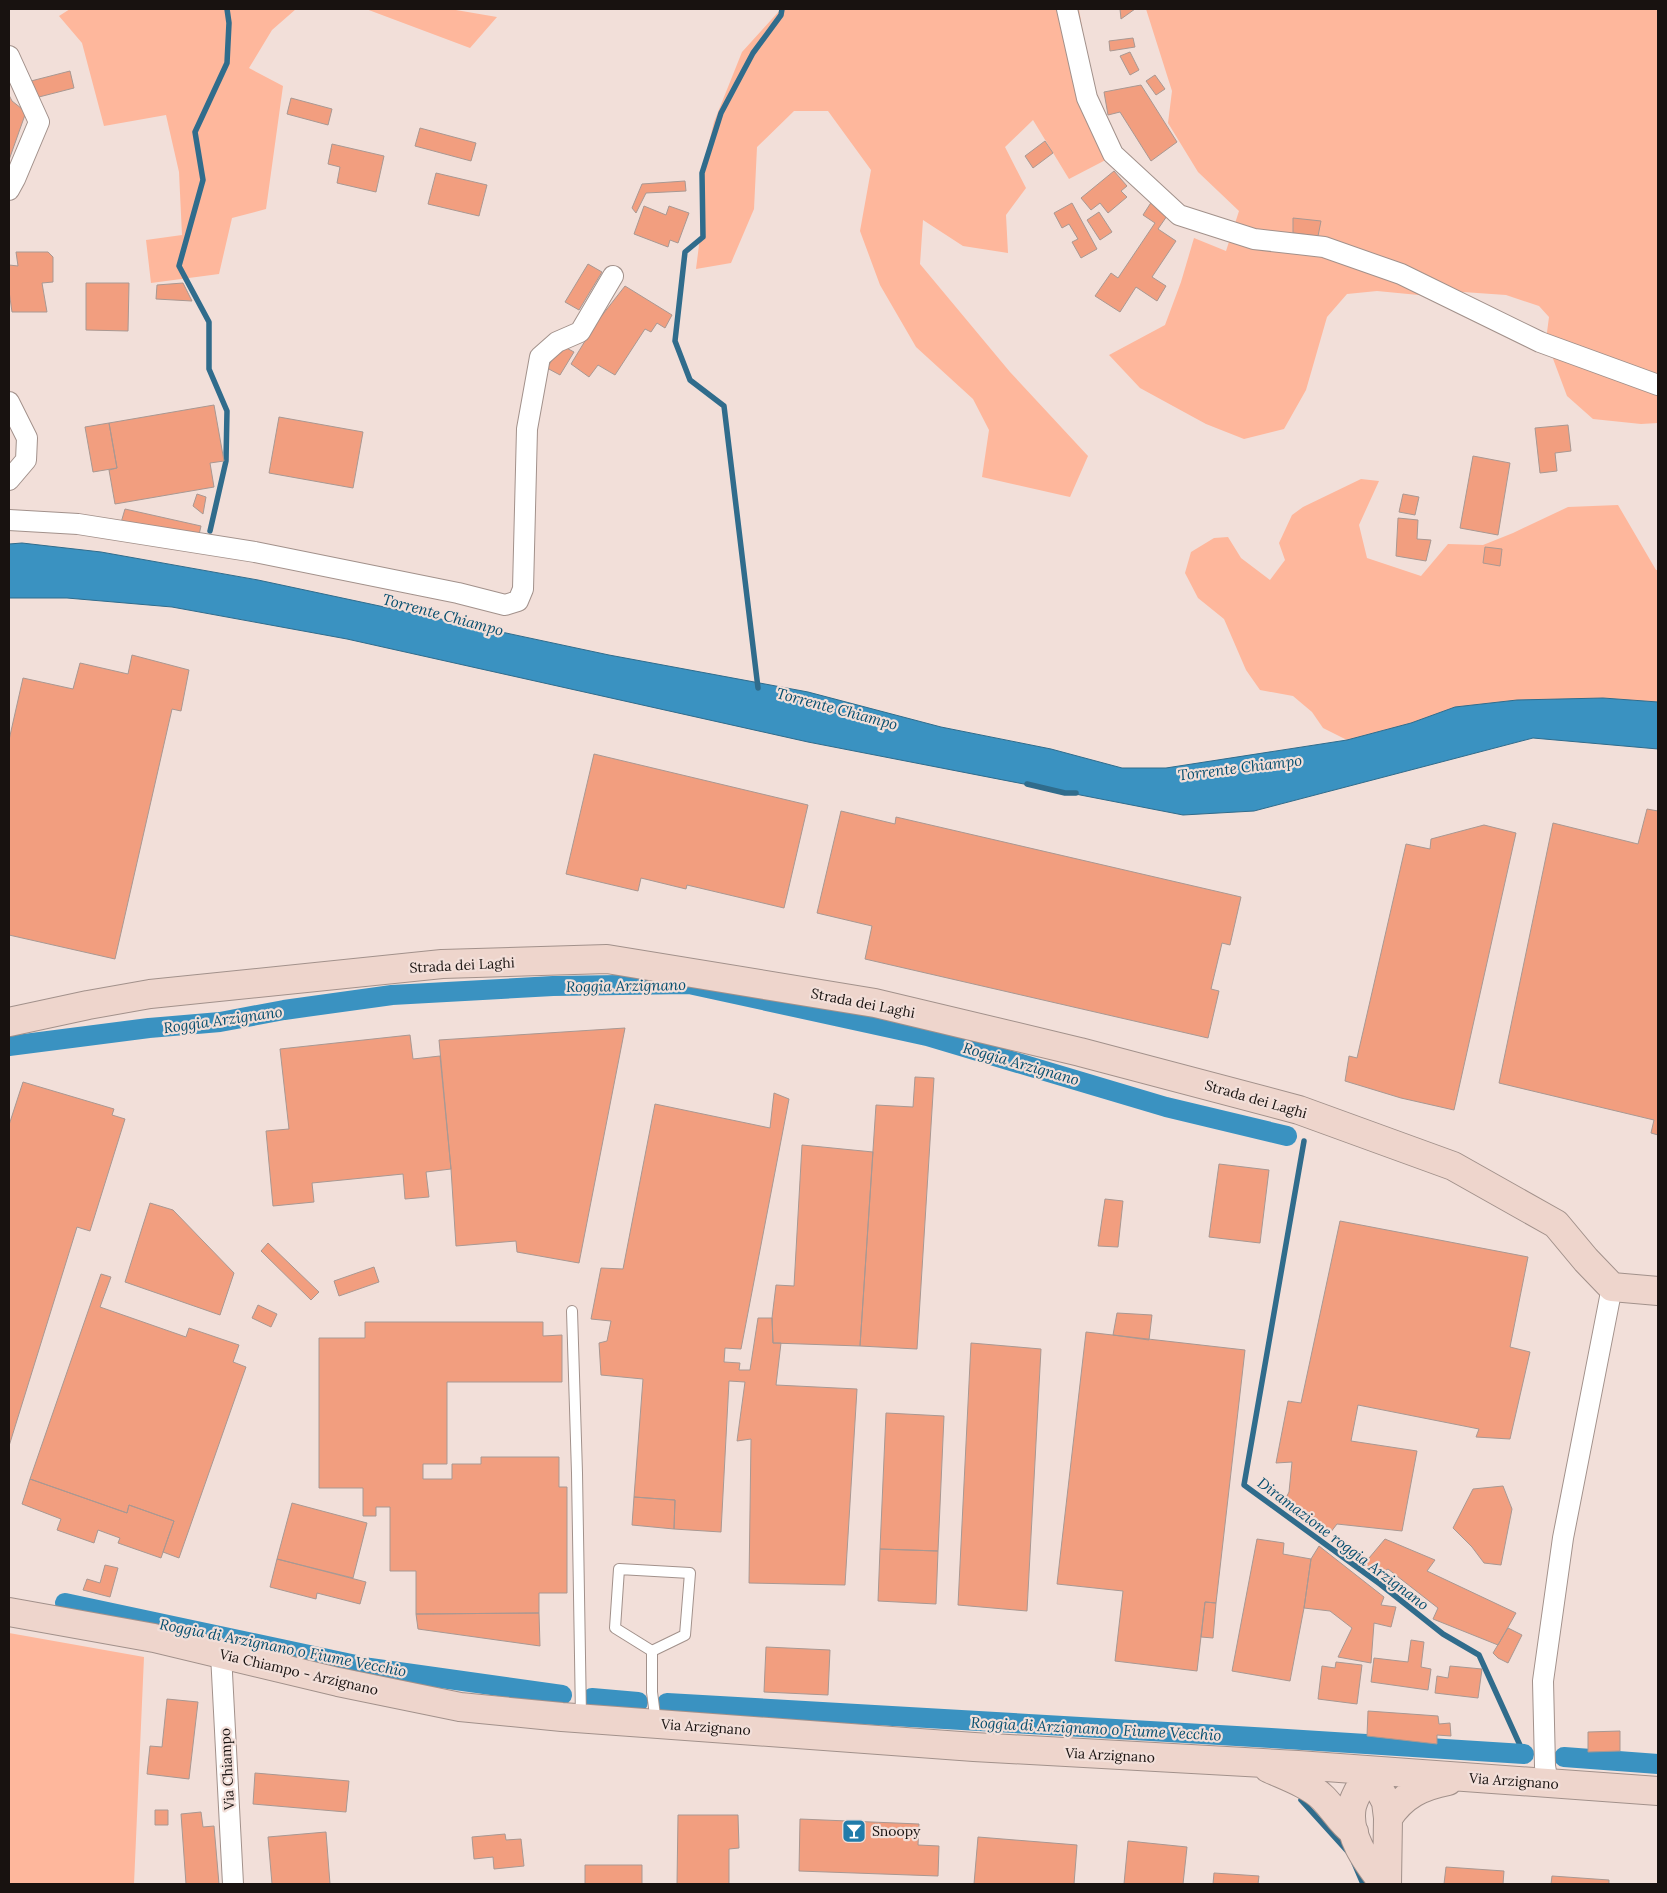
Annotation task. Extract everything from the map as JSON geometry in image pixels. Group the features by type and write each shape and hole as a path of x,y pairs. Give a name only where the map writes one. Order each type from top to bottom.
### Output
{"street":[{"path":"1066,9 1087,98 1113,154 1178,215 1254,239 1324,247 1401,274 1540,342 1658,385"},
{"path":"9,56 39,122 9,190"},
{"path":"9,520 78,524 255,552 458,593 505,606 518,601 523,589 527,429 540,357 557,342 580,332 614,276"},
{"path":"9,402 27,438 26,460 9,480"},
{"name":"Strada dei Laghi","path":"9,1022 150,994 442,964 607,959 875,1003 1080,1052 1298,1110 1453,1166 1556,1224 1612,1287"},
{"path":"1548,1784 1545,1766 1543,1681 1563,1538 1612,1287 1658,1291"},
{"name":"Via Chiampo - Arzignano","path":"9,1612 154,1638 338,1682 460,1707 571,1717"},
{"name":"Via Chiampo","path":"221,1654 233,1884"},
{"name":"Via Arzignano","path":"571,1717 974,1748 1370,1770 1658,1791"},
{"path":"1258,1763 1322,1796 1346,1827 1354,1832"},
{"path":"1370,1770 1386,1802 1388,1818 1385,1884"},
{"path":"1370,1770 1352,1804 1351,1821 1356,1841 1367,1862 1385,1884"},
{"path":"1388,1818 1396,1805 1413,1793 1429,1785 1462,1778"}],"lane":[{"path":"571,1717 577,1473 572,1311"},
{"path":"619,1569 690,1573 686,1635 652,1651 616,1628 619,1569"},
{"path":"652,1651 652,1692 656,1724"}],"shaded area":[{"path":"70,9 296,9 272,30 249,68 283,86 266,209 232,218 219,274 151,283 146,240 182,235 179,172 166,115 104,126 82,43 59,16"},
{"path":"366,9 450,9 497,17 470,48"},
{"path":"781,9 1079,9 1093,93 1119,153 1069,179 1033,120 1005,147 1026,188 1006,215 1008,253 963,246 923,220 920,264 1010,372 1088,456 1070,497 982,477 989,430 973,399 916,347 880,285 860,231 871,170 828,111 794,111 757,147 754,209 731,263 696,269 700,237 703,167 714,122 742,52"},
{"path":"1146,9 1658,9 1658,423 1641,424 1593,419 1567,396 1546,340 1549,317 1539,306 1506,295 1463,292 1429,296 1377,291 1347,294 1327,317 1306,390 1284,429 1244,439 1206,424 1140,388 1109,355 1165,325 1181,282 1194,238 1226,251 1239,211 1198,172 1168,123 1172,91"},
{"path":"1361,479 1379,481 1359,525 1367,558 1421,576 1448,544 1483,545 1568,507 1618,505 1656,570 1658,570 1658,702 1603,698 1518,700 1455,707 1411,723 1347,740 1323,728 1312,712 1293,696 1260,690 1246,670 1224,619 1198,598 1185,573 1191,552 1214,538 1228,537 1241,558 1270,580 1285,560 1279,543 1292,515 1303,507"},
{"path":"9,1633 144,1657 134,1884 9,1884"}],"water":[{"path":"22,543 101,552 258,580 609,655 808,692 941,727 1051,749 1122,768 1166,768 1347,740 1411,723 1455,707 1517,700 1603,698 1658,702 1658,749 1533,738 1254,811 1183,815 808,742 347,639 172,607 67,598 9,598 9,544"}],"building":[{"path":"1120,9 1135,9 1121,19"},
{"path":"1133,38 1135,47 1110,51 1109,41"},
{"path":"1130,52 1139,70 1130,75 1120,56"},
{"path":"70,71 74,88 35,98 31,81"},
{"path":"1155,75 1165,89 1156,95 1146,81"},
{"path":"1141,85 1177,142 1151,161 1120,112 1108,115 1104,92"},
{"path":"9,95 12,101 26,112 9,160"},
{"path":"291,98 332,109 328,125 287,114"},
{"path":"420,128 476,143 471,161 415,146"},
{"path":"1045,141 1053,153 1033,168 1025,156"},
{"path":"332,144 384,156 376,192 337,183 340,167 328,164"},
{"path":"1114,171 1127,186 1121,191 1127,197 1108,213 1100,203 1091,210 1081,198"},
{"path":"436,173 487,185 479,216 428,204"},
{"path":"685,181 686,191 646,193 636,213 632,208 642,184"},
{"path":"1152,201 1169,213 1158,229 1176,241 1152,277 1166,286 1157,301 1136,287 1120,312 1095,296 1111,273 1118,278 1155,223 1143,215"},
{"path":"1072,203 1097,249 1081,258 1072,242 1078,239 1069,224 1062,228 1054,213"},
{"path":"644,206 666,215 669,206 689,213 678,243 670,240 668,247 634,234"},
{"path":"1099,212 1112,232 1100,240 1087,220"},
{"path":"1293,218 1321,221 1318,236 1293,233"},
{"path":"16,252 48,252 53,257 53,282 42,283 47,312 12,312 9,291 9,265 18,266"},
{"path":"588,264 602,272 579,310 565,302"},
{"path":"86,283 129,283 128,331 86,330"},
{"path":"183,283 192,301 156,299 157,285"},
{"path":"625,286 672,315 665,328 657,323 651,332 645,329 615,375 598,365 589,377 571,364 596,323"},
{"path":"561,345 574,352 560,375 547,368"},
{"path":"214,405 224,461 210,463 214,487 115,504 109,470 117,468 109,423"},
{"path":"279,417 363,432 353,488 269,473"},
{"path":"109,423 117,468 93,472 85,427"},
{"path":"1568,425 1571,451 1555,453 1557,471 1540,473 1535,428"},
{"path":"1473,456 1510,463 1498,535 1460,528"},
{"path":"197,494 206,497 203,514 193,506"},
{"path":"1403,494 1419,497 1415,515 1399,512"},
{"path":"125,509 201,526 198,539 120,526"},
{"path":"1398,518 1418,520 1417,539 1431,540 1426,561 1396,556"},
{"path":"1485,547 1502,549 1500,566 1483,563"},
{"path":"132,655 189,670 181,711 172,709 115,959 9,935 9,740 23,678 73,689 80,663 128,674"},
{"path":"594,754 808,805 784,908 687,885 686,889 641,878 638,891 566,874"},
{"path":"1647,809 1658,811 1658,1135 1651,1133 1654,1120 1499,1083 1553,823 1638,844"},
{"path":"841,811 895,824 896,817 1241,897 1230,945 1222,943 1211,989 1219,991 1208,1038 865,959 872,926 817,913"},
{"path":"1484,825 1516,833 1454,1110 1401,1098 1345,1081 1349,1056 1357,1058 1406,844 1430,849 1431,839"},
{"path":"625,1028 579,1263 517,1252 516,1241 456,1246 439,1040"},
{"path":"410,1035 413,1059 440,1056 451,1169 426,1172 429,1197 405,1199 403,1174 312,1183 314,1202 273,1206 266,1131 289,1129 280,1049"},
{"path":"915,1077 934,1078 917,1349 860,1346 876,1105 913,1107"},
{"path":"23,1082 114,1109 112,1115 125,1119 90,1231 77,1227 9,1446 9,1125"},
{"path":"774,1093 789,1099 741,1349 725,1348 724,1362 740,1363 739,1370 750,1370 758,1318 772,1318 773,1343 781,1343 776,1385 857,1389 845,1585 749,1583 751,1439 737,1441 745,1382 729,1381 721,1532 674,1529 675,1500 634,1497 643,1379 601,1375 599,1343 607,1341 611,1321 591,1319 601,1268 623,1269 655,1104 770,1128"},
{"path":"802,1145 873,1152 860,1346 773,1343 772,1318 776,1285 794,1286"},
{"path":"1219,1164 1269,1170 1260,1243 1209,1237"},
{"path":"1105,1199 1123,1201 1118,1247 1098,1246"},
{"path":"150,1203 173,1210 234,1273 220,1315 125,1282"},
{"path":"1340,1221 1528,1257 1510,1347 1530,1352 1510,1439 1476,1437 1479,1429 1358,1405 1351,1441 1417,1451 1402,1531 1337,1524 1327,1537 1283,1504 1289,1492 1292,1462 1276,1463 1288,1401 1301,1403"},
{"path":"268,1243 319,1292 311,1300 261,1251"},
{"path":"374,1267 379,1282 339,1296 334,1281"},
{"path":"101,1274 111,1277 100,1307 186,1337 189,1328 239,1345 233,1362 246,1367 179,1558 163,1552 174,1521 129,1505 127,1513 30,1479"},
{"path":"258,1305 277,1314 271,1327 252,1318"},
{"path":"1117,1313 1152,1315 1149,1340 1113,1335"},
{"path":"365,1322 543,1322 543,1336 562,1335 562,1382 447,1382 447,1464 423,1464 423,1479 452,1479 452,1464 481,1464 481,1457 559,1457 559,1487 567,1487 567,1593 539,1593 539,1613 416,1614 416,1571 390,1571 390,1507 376,1507 376,1516 363,1516 363,1488 319,1488 319,1338 365,1338"},
{"path":"1086,1332 1245,1350 1216,1603 1205,1602 1197,1671 1115,1661 1123,1591 1057,1584"},
{"path":"971,1343 1041,1349 1027,1611 958,1605"},
{"path":"886,1413 944,1416 938,1551 880,1549"},
{"path":"30,1479 127,1513 129,1505 174,1521 161,1558 118,1543 120,1538 98,1530 94,1543 57,1530 61,1519 22,1504"},
{"path":"1503,1486 1512,1509 1501,1565 1484,1563 1472,1547 1453,1528 1473,1489"},
{"path":"634,1497 675,1500 674,1529 632,1525"},
{"path":"292,1503 367,1523 353,1578 277,1559"},
{"path":"1257,1539 1284,1543 1283,1554 1311,1559 1290,1681 1232,1671"},
{"path":"1385,1539 1435,1560 1427,1571 1516,1613 1498,1645 1433,1619 1438,1608 1388,1569 1379,1574 1364,1564"},
{"path":"1319,1546 1384,1597 1381,1605 1396,1607 1391,1627 1374,1623 1371,1663 1338,1657 1352,1628 1330,1611 1304,1608 1311,1559"},
{"path":"880,1549 938,1551 936,1604 878,1601"},
{"path":"277,1559 366,1582 360,1604 317,1593 316,1599 270,1587"},
{"path":"105,1565 118,1568 110,1597 83,1590 87,1579 100,1583"},
{"path":"1205,1602 1216,1603 1213,1638 1201,1637"},
{"path":"539,1613 540,1646 418,1629 416,1614"},
{"path":"1508,1628 1522,1635 1508,1663 1493,1653"},
{"path":"1411,1640 1424,1642 1421,1667 1431,1669 1428,1690 1371,1682 1374,1658 1408,1662"},
{"path":"766,1647 830,1650 828,1695 764,1692"},
{"path":"1336,1662 1362,1665 1357,1704 1318,1699 1322,1666 1335,1668"},
{"path":"1450,1666 1482,1669 1478,1698 1435,1693 1437,1676 1448,1678"},
{"path":"167,1699 198,1702 189,1779 147,1774 150,1746 162,1747"},
{"path":"1368,1711 1438,1716 1439,1724 1450,1723 1451,1736 1437,1735 1437,1744 1367,1736"},
{"path":"1620,1731 1620,1751 1588,1752 1588,1732"},
{"path":"255,1773 349,1781 346,1812 253,1804"},
{"path":"155,1810 168,1810 168,1825 155,1825"},
{"path":"201,1812 203,1827 214,1826 219,1884 186,1884 181,1814"},
{"path":"678,1815 738,1815 739,1848 729,1849 729,1884 677,1884"},
{"path":"800,1819 919,1824 918,1845 939,1846 938,1876 799,1871"},
{"path":"326,1832 330,1884 272,1884 268,1837"},
{"path":"505,1834 506,1840 521,1839 524,1866 494,1869 493,1857 474,1859 472,1837"},
{"path":"978,1837 1077,1845 1074,1884 974,1884"},
{"path":"1128,1841 1187,1847 1183,1884 1124,1884"},
{"path":"585,1865 642,1865 642,1884 585,1884"},
{"path":"1446,1867 1504,1871 1503,1884 1444,1884"},
{"path":"1214,1873 1259,1876 1258,1884 1213,1884"},
{"path":"1552,1876 1609,1880 1609,1884 1551,1884"}],"waterway":[{"path":"210,531 226,461 227,411 209,369 209,322 179,266 203,180 195,132 227,63 229,23 227,9"},
{"path":"758,688 724,406 690,380 675,341 685,252 703,237 702,173 721,113 753,53 781,15 782,9"},
{"name":"Torrente Chiampo","path":"1027,784 1065,793 1076,793"},
{"name":"Roggia Arzignano","path":"9,1046 149,1028 220,1022 284,1010 392,995 553,986 689,984 927,1036 1166,1107 1287,1136"},
{"name":"Diramazione roggia Arzignano","path":"1304,1141 1244,1485 1380,1584 1443,1634 1479,1655 1524,1754"},
{"name":"Roggia di Arzignano o Fiume Vecchio","path":"65,1603 370,1668 562,1695"},
{"name":"Roggia di Arzignano o Fiume Vecchio","path":"592,1698 638,1702"},
{"name":"Roggia di Arzignano o Fiume Vecchio","path":"667,1703 1524,1754"},
{"name":"Roggia di Arzignano o Fiume Vecchio","path":"1564,1757 1658,1764"},
{"path":"1301,1800 1349,1853"},
{"path":"1354,1863 1363,1884"}],"place":[{"name":"Snoopy","path":"854,1831"}]}
